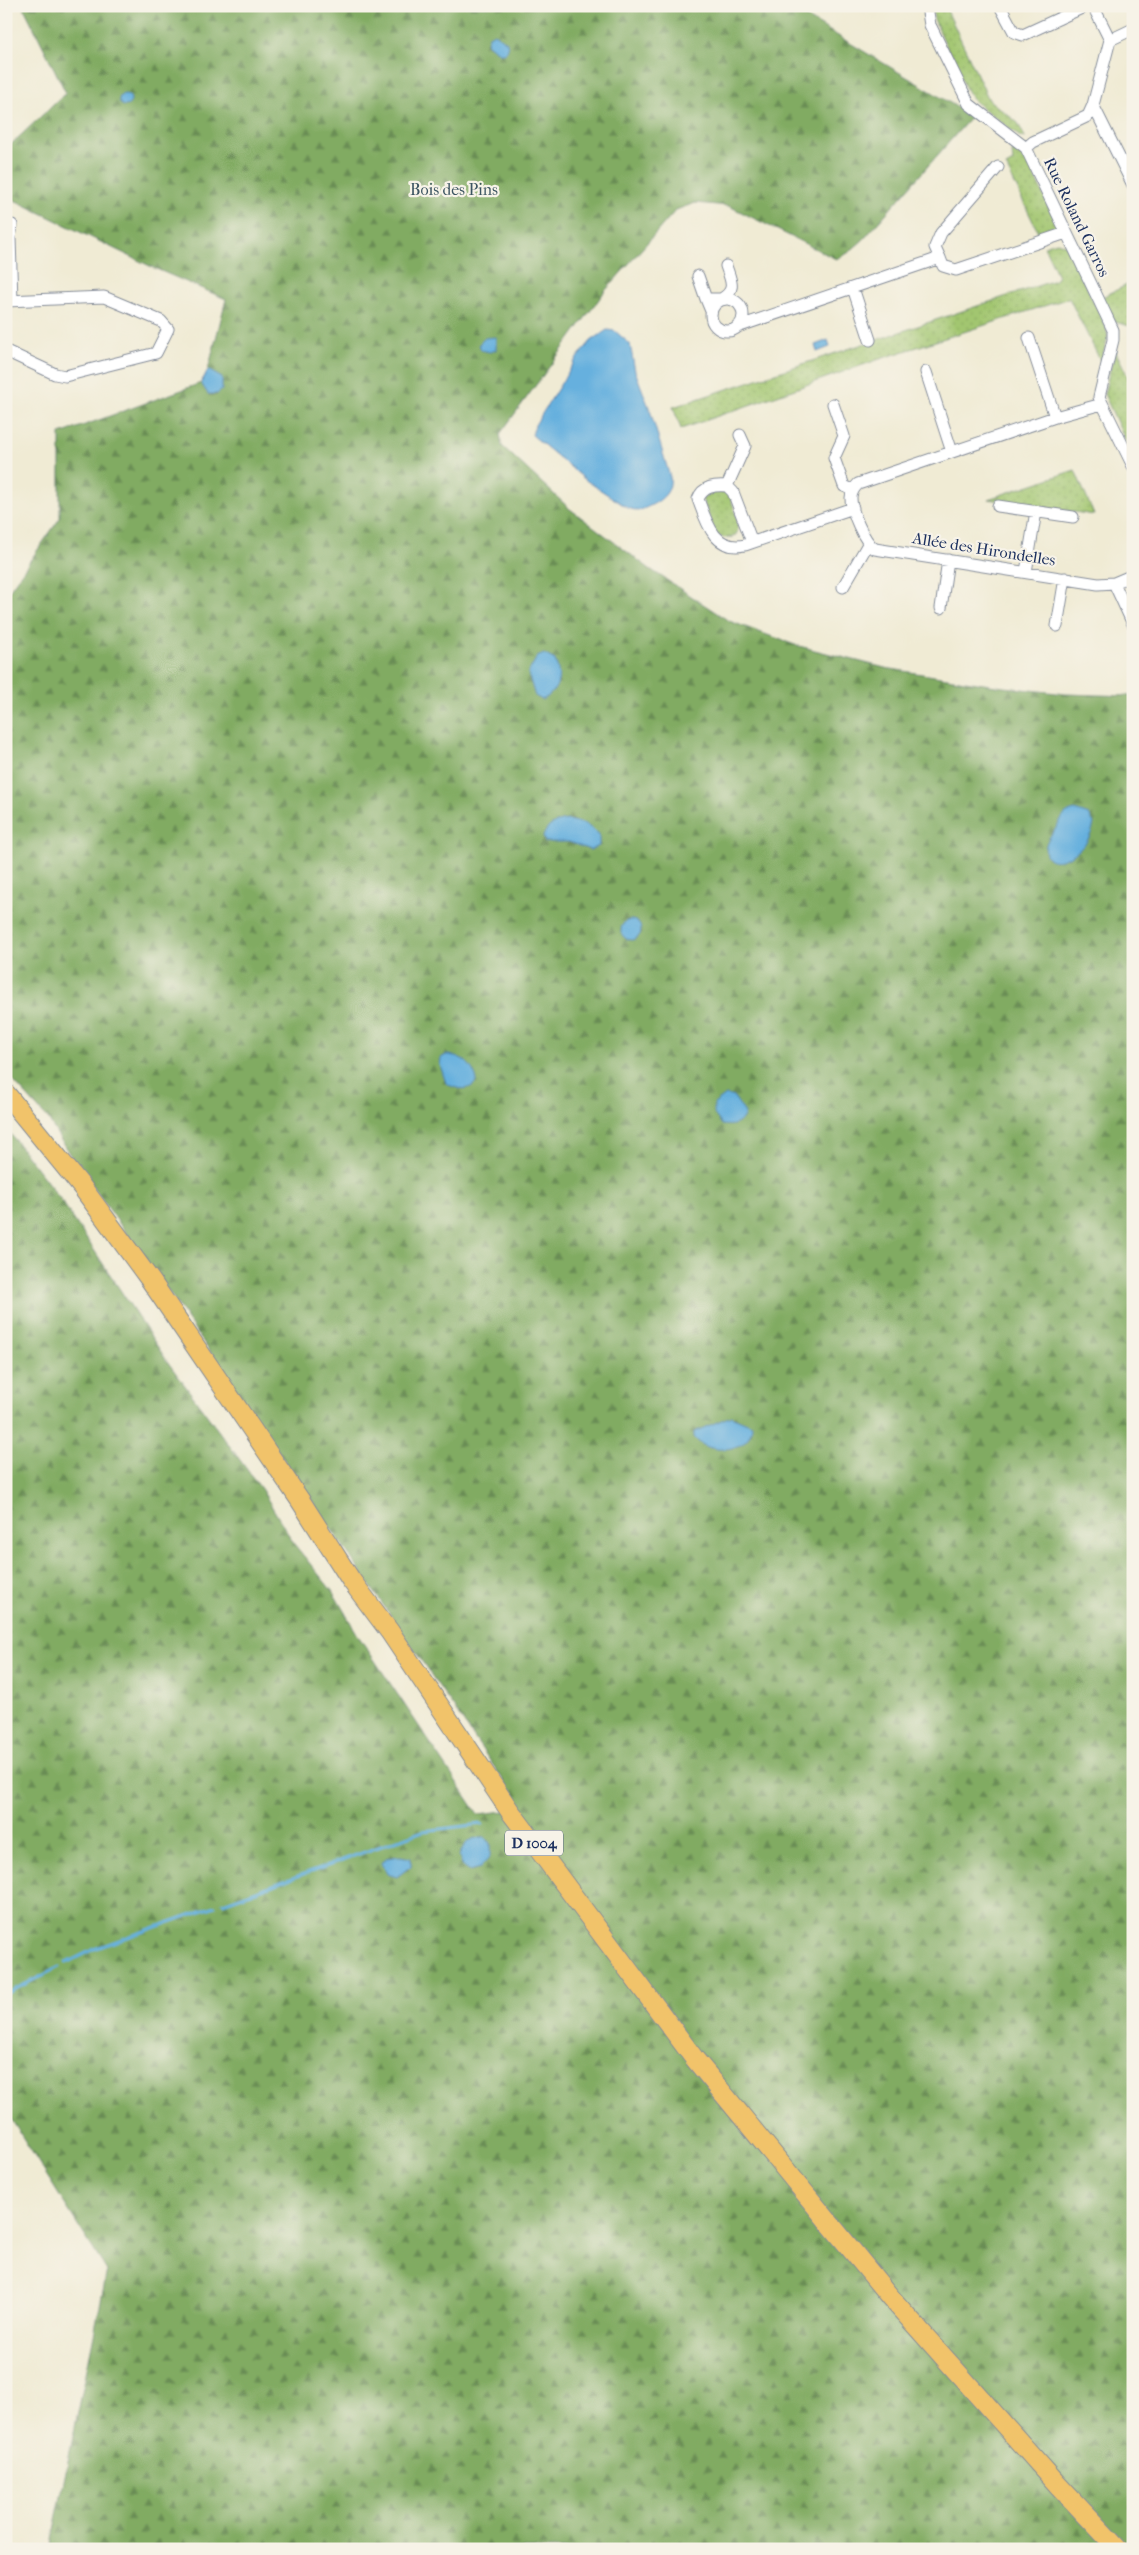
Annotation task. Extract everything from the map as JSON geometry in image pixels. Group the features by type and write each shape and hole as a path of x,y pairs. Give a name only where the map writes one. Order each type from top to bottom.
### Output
{"highway":[{"name":"D 1004","path":"6,1094 82,1187 151,1281 300,1500 351,1580 390,1632 510,1811 688,2050 885,2291 1057,2484 1118,2549"},
{"name":"D 1004","path":"6,1112 71,1193 141,1287 497,1812 685,2066 884,2308 1049,2493 1102,2549"}],"street":[{"name":"Rue Roland Garros","path":"927,6 930,25 969,104 1026,148 1113,330 1113,340 1099,394 1102,404 1133,466"},
{"path":"1000,6 1014,32 1023,35 1086,6"},
{"path":"1026,148 1033,142 1088,116 1093,105 1110,40 1093,6"},
{"path":"1110,40 1133,29"},
{"path":"1093,105 1129,169 1133,185"},
{"path":"998,167 941,233 935,247 943,266 956,270 1066,233"},
{"path":"6,351 55,374 65,376 156,353 168,329 161,321 104,297 9,301 8,282 12,225"},
{"path":"698,276 711,311 711,318 716,327 727,330 940,258"},
{"path":"711,311 714,304 730,294 733,286 726,266"},
{"path":"853,288 870,340"},
{"path":"706,299 732,300 740,307 742,317 737,327"},
{"path":"1029,338 1055,417"},
{"path":"926,372 952,452"},
{"path":"833,404 844,436 834,458 844,486 853,490"},
{"path":"843,587 868,544 853,508 851,498 853,490 858,484 1055,417 1102,404"},
{"path":"727,486 745,446 740,435"},
{"path":"727,486 706,488 700,492 698,498 710,531 721,542 729,545 740,546 853,508"},
{"path":"727,486 733,492 752,542"},
{"path":"998,506 1073,517"},
{"path":"1026,572 1036,511"},
{"name":"Allée des Hirondelles","path":"868,544 875,549 1098,584 1114,583 1133,575"},
{"path":"941,608 948,560"},
{"path":"1058,626 1065,578"},
{"path":"1114,583 1133,624"}],"green space":[{"name":"Bois des Pins","path":"23,6 788,6 972,116 863,240 848,253 836,259 729,206 695,203 676,210 605,291 500,434 502,446 570,509 650,569 729,621 795,645 885,668 996,686 1065,694 1133,696 1133,2549 50,2549 107,2271 6,2111 6,1128 61,1200 167,1361 262,1490 294,1544 333,1592 359,1637 478,1814 523,1809 171,1295 70,1155 48,1119 6,1073 6,595 60,518 60,434 201,383 208,370 226,299 154,268 6,196 6,149 66,93"},
{"path":"932,6 945,6 989,100 1018,123 1025,138 1019,136 974,101 967,91 934,19"},
{"path":"1017,148 1025,156 1057,224 1053,232 1040,236 1006,166 1013,162 1012,152"},
{"path":"1057,242 1066,245 1106,327 1108,337 1101,362 1069,298 880,359 681,429 673,407 866,343 876,342 876,340 1055,280 1058,276 1044,246"},
{"path":"1133,282 1133,327 1115,322 1098,299"},
{"path":"1115,350 1133,387 1133,457 1104,394"},
{"path":"1075,470 1094,515 988,499"},
{"path":"713,491 729,493 738,525 734,536 728,538 717,536 702,499"}],"water":[{"path":"494,33 507,42 508,49 505,53 499,53 487,43 489,36"},
{"path":"125,94 131,100 125,106 119,100"},
{"path":"607,330 615,331 630,344 635,371 650,410 670,477 670,484 665,495 656,503 638,511 628,508 587,481 532,435 535,425 577,358 591,341"},
{"path":"496,337 496,350 490,352 481,350 479,344 485,338"},
{"path":"828,340 830,347 817,352 815,345"},
{"path":"208,370 222,378 222,390 217,394 208,394 201,383"},
{"path":"544,654 555,660 558,683 552,692 542,700 535,696 528,673 537,657"},
{"path":"1075,810 1089,815 1094,823 1090,835 1084,845 1075,853 1066,858 1050,859 1046,854 1048,841 1063,816"},
{"path":"568,820 585,824 599,834 599,846 590,850 569,842 545,842 543,837 550,827 560,821"},
{"path":"627,920 635,920 641,926 641,934 635,940 627,940 621,934 621,926"},
{"path":"446,1055 462,1059 469,1065 477,1080 475,1084 463,1089 446,1083 440,1065 441,1058"},
{"path":"726,1095 734,1097 745,1113 739,1122 733,1125 722,1125 714,1114 714,1104"},
{"path":"731,1416 752,1425 750,1434 745,1441 737,1446 728,1449 709,1447 694,1437 694,1432"},
{"path":"483,1837 490,1843 490,1857 480,1868 470,1871 462,1865 459,1856 468,1842"},
{"path":"400,1856 411,1858 411,1866 397,1877 387,1874 382,1863 386,1858"}],"waterway":[{"path":"223,1903 423,1831 482,1824"},
{"path":"66,1963 94,1949 215,1906"},
{"path":"6,1994 59,1967"}]}
